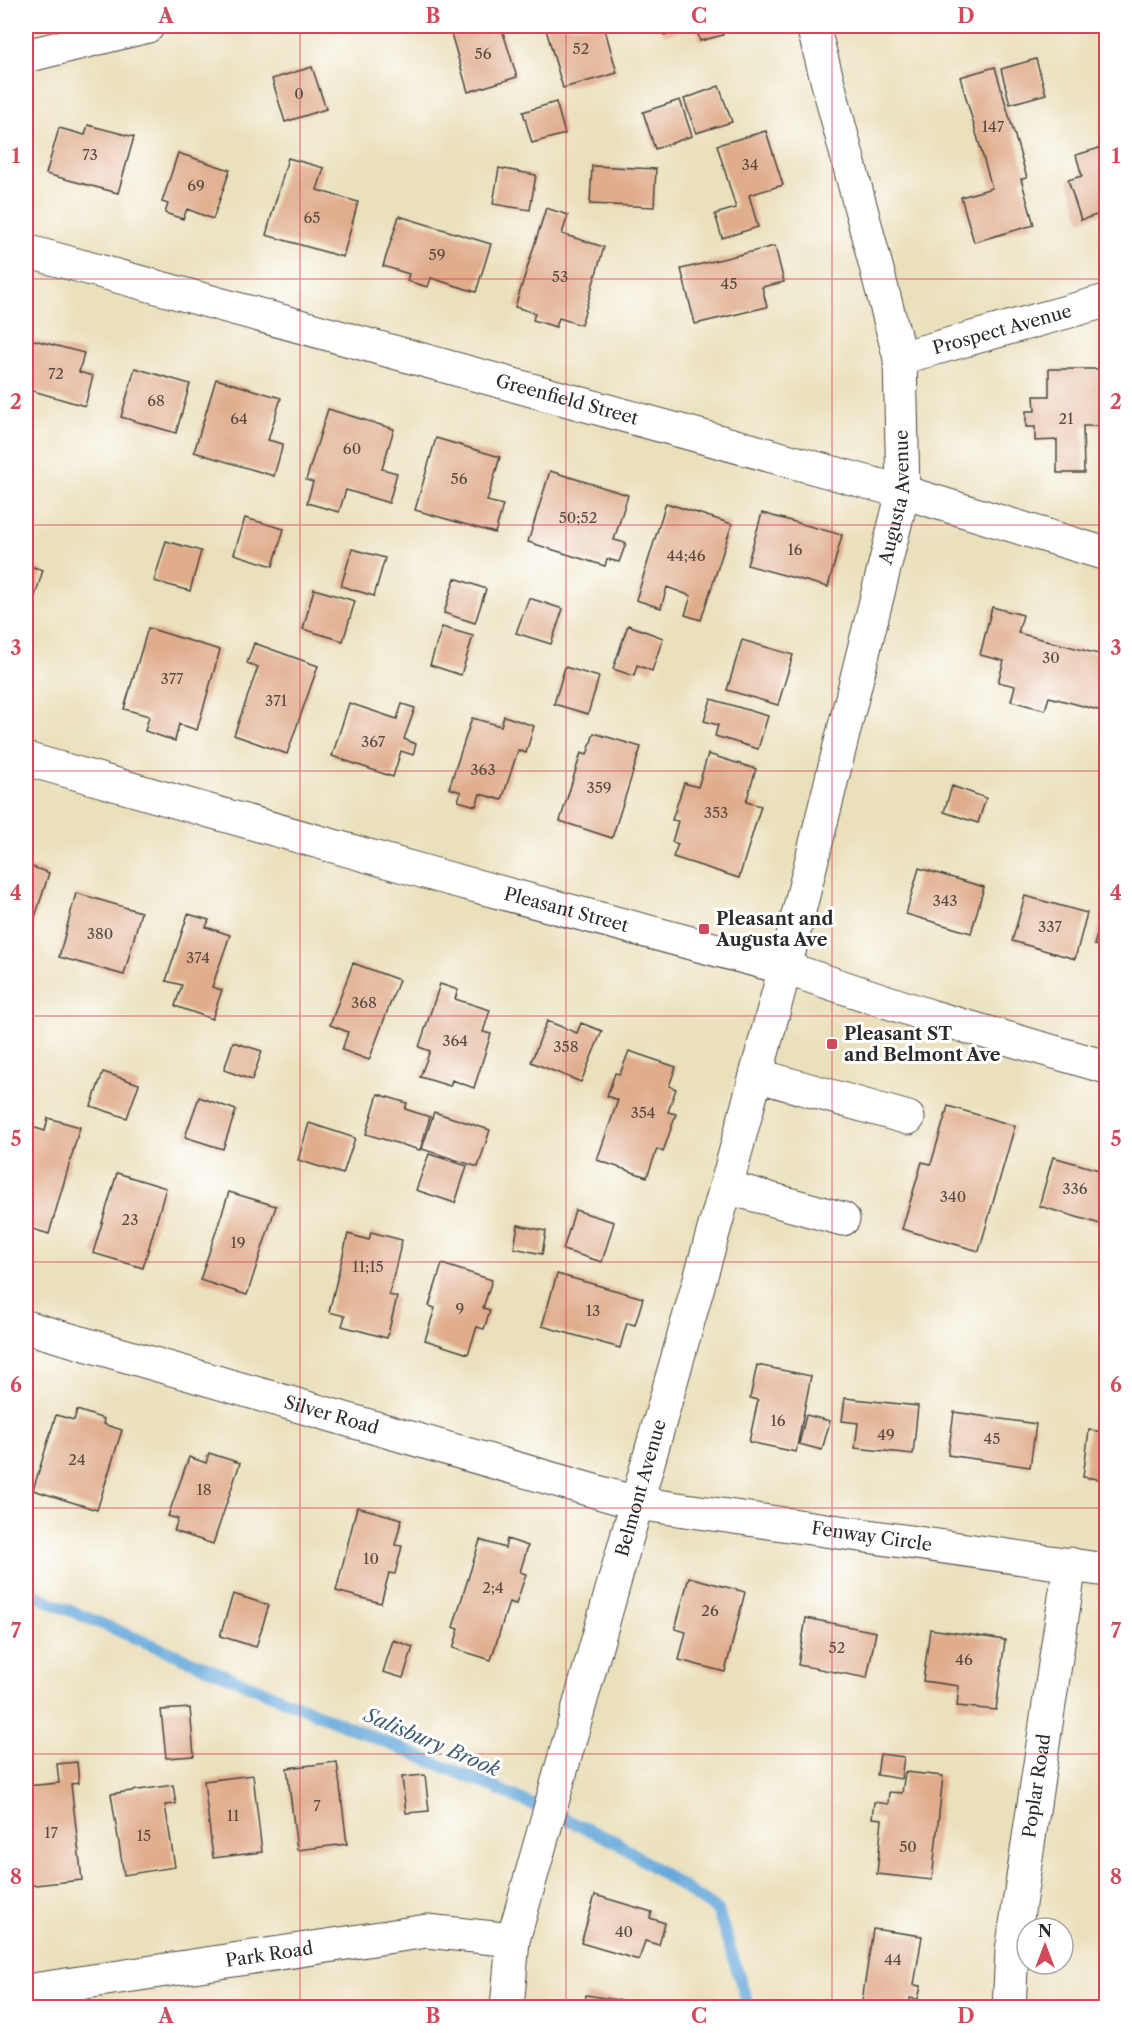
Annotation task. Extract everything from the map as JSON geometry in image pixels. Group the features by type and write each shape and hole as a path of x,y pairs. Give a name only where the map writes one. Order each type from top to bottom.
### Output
{"street":[{"path":"26,56 148,26"},
{"name":"Augusta Avenue","path":"785,968 903,492 900,358 813,26"},
{"name":"Greenfield Street","path":"26,251 903,492 1107,554"},
{"name":"Prospect Avenue","path":"900,358 1107,301"},
{"name":"Pleasant Street","path":"26,759 450,879 785,968 930,1016 1107,1067"},
{"name":"Belmont Avenue","path":"507,2007 513,1940 726,1187 785,968"},
{"path":"756,1075 908,1118"},
{"path":"726,1187 843,1219"},
{"name":"Silver Road","path":"26,1327 636,1503"},
{"name":"Fenway Circle","path":"636,1503 1107,1570"},
{"name":"Poplar Road","path":"1009,2007 1012,1951 1070,1564"},
{"name":"Park Road","path":"26,1991 427,1931 513,1940"}],"building":[{"path":"465,26 501,26 517,77 468,92 450,30"},
{"path":"545,26 604,26 617,73 563,88"},
{"path":"662,26 695,26 664,35"},
{"path":"696,26 720,26 723,35 700,41"},
{"path":"1036,59 1046,94 1010,104 1001,69"},
{"path":"312,67 326,109 285,122 272,79"},
{"path":"995,67 1027,178 1021,179 1034,225 974,242 961,197 992,188 960,77"},
{"path":"719,86 732,122 696,133 684,99"},
{"path":"680,100 692,136 655,149 643,112"},
{"path":"556,102 565,134 532,143 523,112"},
{"path":"88,125 134,137 118,193 46,174 59,128 85,135"},
{"path":"766,131 783,185 749,195 758,227 722,238 715,214 736,208 717,145"},
{"path":"1106,146 1106,212 1081,220 1068,180 1082,176 1076,155"},
{"path":"178,153 230,170 213,219 187,209 183,219 165,213 168,204 162,202"},
{"path":"288,158 324,168 317,190 358,202 343,257 266,235"},
{"path":"592,166 656,169 654,207 590,204"},
{"path":"499,168 536,175 530,210 493,204"},
{"path":"546,208 568,215 562,234 604,247 581,325 559,318 556,327 533,320 535,313 515,307"},
{"path":"399,216 491,244 476,292 431,278 428,287 407,281 409,274 383,266"},
{"path":"775,246 784,282 762,287 767,307 695,324 681,269"},
{"path":"30,339 84,353 79,372 93,376 85,406 26,389 26,355"},
{"path":"135,368 190,384 176,433 121,417"},
{"path":"1049,369 1099,369 1099,387 1106,387 1106,426 1083,426 1084,473 1057,473 1057,440 1035,441 1035,427 1026,427 1026,411 1035,411 1034,396 1049,396"},
{"path":"216,379 281,398 268,440 283,444 274,476 194,452"},
{"path":"328,409 394,429 382,469 397,473 389,503 346,490 339,512 307,503 313,482 306,480"},
{"path":"436,438 500,457 487,501 503,505 495,533 415,510"},
{"path":"550,471 628,495 614,540 626,543 619,562 607,559 605,566 528,542"},
{"path":"666,503 732,524 701,620 685,615 691,596 667,587 661,608 636,600"},
{"path":"762,513 842,535 828,587 747,565"},
{"path":"245,518 284,529 273,566 234,554"},
{"path":"166,541 201,551 190,591 154,581"},
{"path":"352,549 385,558 374,596 341,586"},
{"path":"26,565 43,570 28,619 34,621 29,638 26,637"},
{"path":"455,578 486,589 475,623 444,613"},
{"path":"314,589 355,601 343,641 303,629"},
{"path":"529,598 563,609 551,644 516,633"},
{"path":"992,607 1023,615 1018,633 1106,656 1106,693 1102,711 1049,697 1045,710 1011,701 1015,686 998,682 1004,661 980,655"},
{"path":"628,625 663,638 652,671 637,665 634,676 613,669"},
{"path":"442,627 473,636 461,675 430,665"},
{"path":"148,628 220,650 197,730 179,724 175,741 145,731 149,716 124,709"},
{"path":"742,640 793,655 778,705 727,690"},
{"path":"254,643 318,666 287,754 234,735 258,667 247,663"},
{"path":"565,667 599,677 588,714 554,704"},
{"path":"711,699 768,716 758,749 715,736 718,725 704,721"},
{"path":"349,703 397,719 402,704 415,708 404,739 416,744 413,755 401,751 393,777 332,756"},
{"path":"504,716 534,726 526,753 518,750 502,800 480,794 476,806 458,801 461,792 449,788 472,718 501,726"},
{"path":"594,733 641,747 612,838 560,821 581,753 587,755"},
{"path":"708,754 756,769 746,802 761,806 739,878 673,857 678,844 672,842 678,821 672,820 684,783 698,787"},
{"path":"952,786 986,798 978,823 944,812"},
{"path":"27,865 49,873 26,946 26,870"},
{"path":"919,868 984,887 971,933 906,914"},
{"path":"76,893 141,912 124,975 59,957"},
{"path":"1025,896 1087,913 1075,959 1012,941"},
{"path":"1106,904 1106,948 1094,945"},
{"path":"188,914 209,920 206,927 230,935 212,987 222,990 212,1019 175,1006 182,985 166,981"},
{"path":"353,963 399,980 369,1060 342,1050 348,1032 330,1025"},
{"path":"440,984 458,990 455,999 490,1010 483,1032 491,1034 474,1088 452,1080 450,1086 420,1077 430,1051 419,1047"},
{"path":"547,1021 577,1033 581,1023 602,1031 581,1082 531,1062"},
{"path":"233,1042 262,1051 252,1080 224,1070"},
{"path":"629,1051 676,1067 669,1086 676,1089 668,1112 676,1114 663,1152 657,1149 647,1177 597,1160 618,1100 607,1096 615,1073 620,1074"},
{"path":"103,1072 139,1084 127,1118 91,1106"},
{"path":"378,1094 407,1103 405,1109 430,1117 420,1150 366,1134"},
{"path":"199,1097 236,1110 223,1149 185,1137"},
{"path":"948,1106 1015,1126 979,1251 902,1229 922,1162 931,1164"},
{"path":"434,1112 490,1130 478,1167 422,1149"},
{"path":"48,1118 80,1127 49,1234 26,1227 26,1125 45,1131"},
{"path":"309,1123 355,1138 343,1174 298,1160"},
{"path":"429,1154 467,1166 455,1203 416,1190"},
{"path":"1053,1157 1106,1172 1104,1225 1039,1206"},
{"path":"117,1173 166,1188 143,1268 93,1253"},
{"path":"229,1192 276,1206 247,1295 200,1280"},
{"path":"575,1210 614,1222 602,1262 563,1250"},
{"path":"518,1225 546,1231 542,1254 514,1248"},
{"path":"371,1232 402,1240 389,1295 397,1297 387,1338 342,1326 345,1316 329,1312 348,1234 369,1240"},
{"path":"442,1264 492,1280 483,1308 490,1310 484,1329 477,1327 468,1354 425,1340 435,1308 429,1306"},
{"path":"557,1274 643,1298 635,1325 627,1323 620,1348 542,1326"},
{"path":"757,1365 811,1376 796,1452 749,1442 758,1400 750,1398"},
{"path":"845,1398 918,1406 913,1454 855,1448 858,1423 842,1421"},
{"path":"77,1410 104,1419 103,1424 122,1430 97,1510 33,1490 56,1415 74,1420"},
{"path":"954,1412 1036,1424 1030,1467 948,1455"},
{"path":"806,1415 830,1421 822,1450 799,1444"},
{"path":"1089,1430 1106,1432 1106,1480 1083,1477"},
{"path":"209,1453 240,1463 213,1544 174,1531 178,1519 168,1516 189,1457 206,1463"},
{"path":"357,1507 402,1519 395,1545 402,1546 395,1574 389,1573 381,1603 336,1591"},
{"path":"507,1539 528,1546 520,1572 526,1574 516,1604 509,1602 491,1660 453,1648 459,1629 453,1627 480,1540 505,1548"},
{"path":"689,1577 745,1592 725,1672 679,1660 686,1632 675,1629"},
{"path":"233,1594 269,1605 256,1647 220,1636"},
{"path":"806,1618 876,1632 867,1678 798,1665"},
{"path":"930,1629 1005,1640 996,1710 957,1706 959,1686 923,1681"},
{"path":"393,1640 413,1647 403,1678 383,1672"},
{"path":"190,1708 194,1756 166,1758 161,1710"},
{"path":"880,1754 904,1757 901,1779 877,1775"},
{"path":"77,1762 79,1783 71,1784 82,1880 26,1886 26,1786 59,1783 57,1764"},
{"path":"337,1762 347,1844 297,1850 287,1768"},
{"path":"905,1772 943,1776 932,1880 877,1874 882,1819 872,1818 874,1802 888,1804 889,1792 902,1793"},
{"path":"253,1775 262,1852 213,1858 204,1781"},
{"path":"425,1775 429,1811 406,1813 402,1777"},
{"path":"173,1785 176,1804 165,1805 175,1867 124,1875 111,1794"},
{"path":"595,1895 652,1912 650,1918 665,1923 659,1945 645,1941 639,1960 581,1943"},
{"path":"873,1929 922,1936 914,1985 921,1986 918,1999 910,1998 909,2008 861,2008"},
{"path":"1101,1980 1106,1981 1106,2008 1099,2008"},
{"path":"586,1995 650,2005 649,2008 584,2008"}],"waterway":[{"name":"Salisbury Brook","path":"26,1590 54,1604 500,1790 616,1842 718,1911 749,2008"}],"place":[{"name":"Pleasant and Augusta Ave","path":"704,929"},
{"name":"Pleasant ST and Belmont Ave","path":"832,1044"}]}
